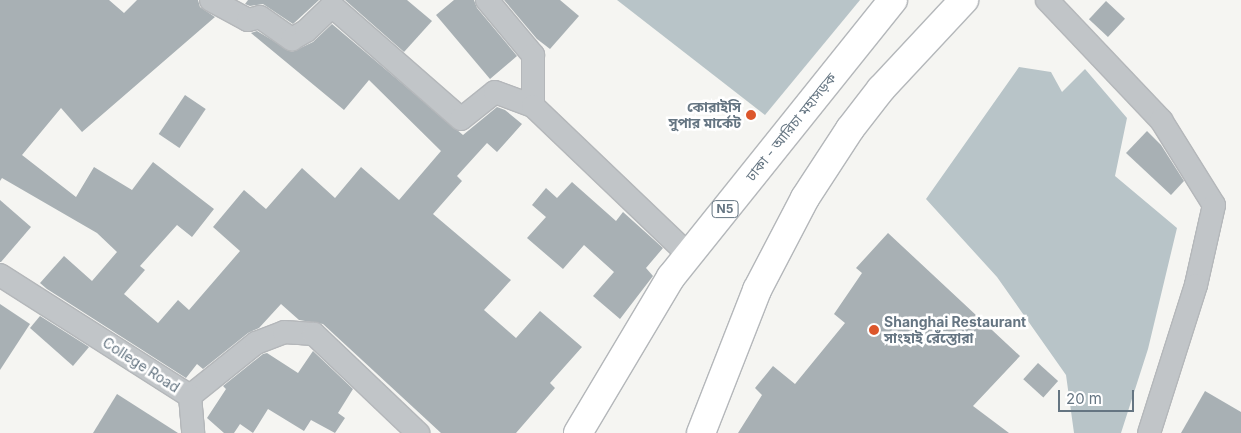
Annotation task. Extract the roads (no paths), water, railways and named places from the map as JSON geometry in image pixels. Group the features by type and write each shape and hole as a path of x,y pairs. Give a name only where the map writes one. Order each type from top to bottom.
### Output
{"highway":[{"name":"ঢাকা - আরিচা মহাসড়ক","path":"578,433 671,277 892,0"},
{"path":"701,433 758,290 805,198 850,129 882,89 964,0"},
{"path":"593,433 598,400"}],"street":[{"path":"211,0 248,20 260,17 292,39 306,31 332,6 460,119 495,92 533,106 689,255"},
{"path":"486,0 533,55 533,106"},
{"path":"1047,0 1160,120 1214,205 1196,285 1148,433"},
{"name":"College Road","path":"0,275 190,396 256,343 284,332 314,334 418,433"},
{"path":"190,396 193,433"}],"place":[{"name":"কোরাইসি সুপার মার্কেট","path":"751,115"},
{"name":"Shanghai Restaurant সাংহাই রেঁস্তোরা","path":"874,330"}]}
